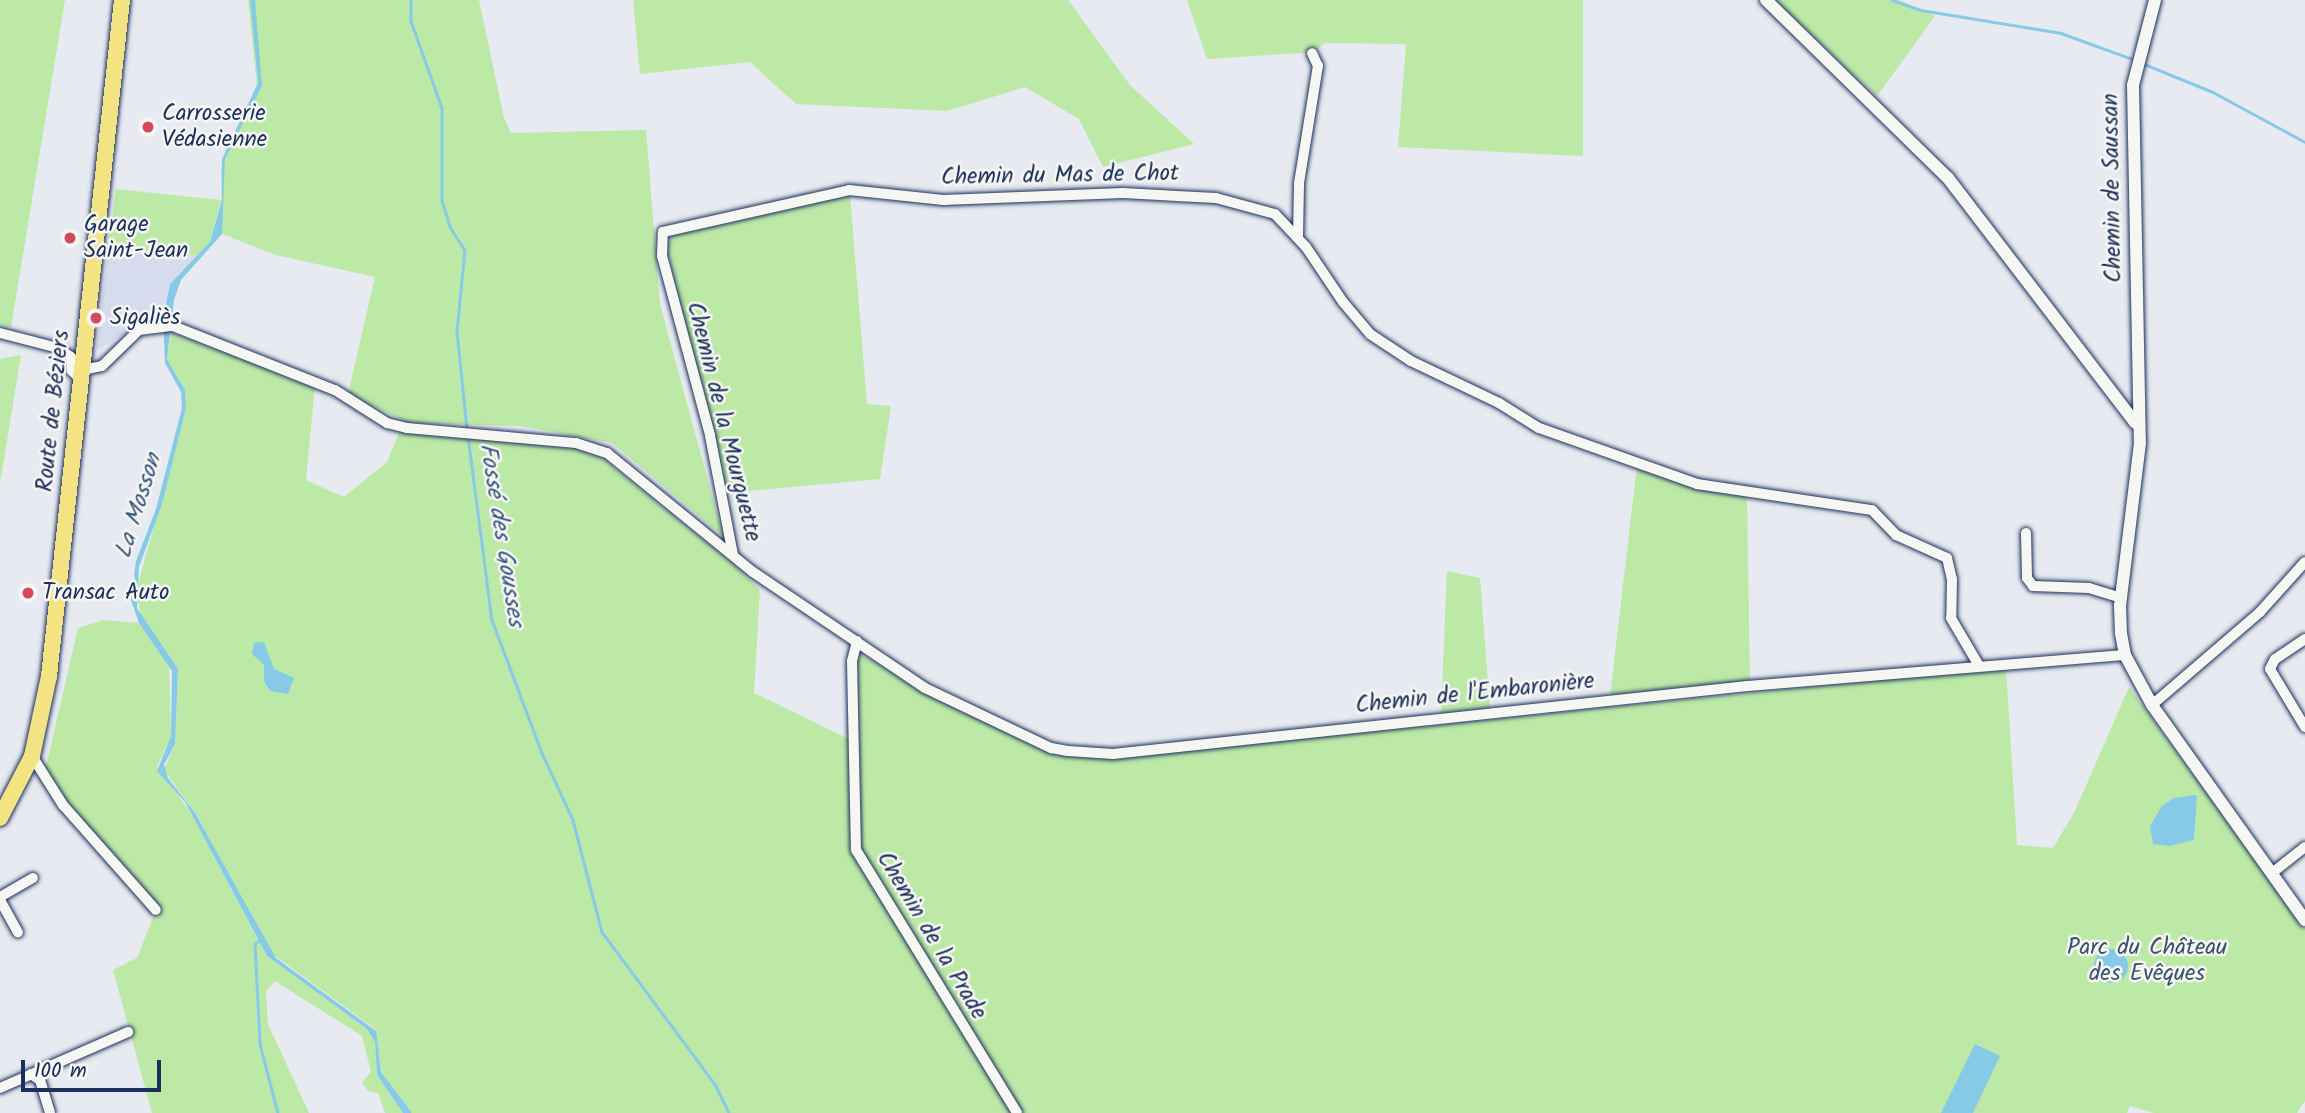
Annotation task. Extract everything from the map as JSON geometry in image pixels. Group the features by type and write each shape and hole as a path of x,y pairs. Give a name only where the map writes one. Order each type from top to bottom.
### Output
{"main road":[{"name":"Route de Béziers","path":"0,818 32,756 49,676 122,0"}],"street":[{"path":"1766,0 1948,178 2118,396 2138,429"},
{"name":"Chemin de Saussan","path":"2127,658 2121,598 2139,471 2134,69 2155,0"},
{"path":"1298,237 1299,183 1318,66 1312,53"},
{"name":"Chemin du Mas de Chot","path":"663,232 849,190 943,200 1123,193 1216,198 1265,208 1298,237 1370,334 1411,361 1499,403 1539,428 1697,484 1872,510 1896,535 1939,551 1951,569 1951,618 1978,664"},
{"name":"Chemin de la Mourguette","path":"663,232 662,256 710,435 733,555 857,641"},
{"path":"0,333 58,348 71,357 72,371 81,374 102,366 139,330 160,324 173,326 335,390 387,423 407,428 576,443 607,453 733,555"},
{"path":"2118,396 2136,379"},
{"path":"2026,533 2030,584 2088,588 2121,598"},
{"path":"2152,705 2260,612 2305,562"},
{"path":"2305,639 2275,659 2270,669 2305,727"},
{"name":"Chemin de l'Embaronière","path":"857,641 925,688 1051,748 1113,754 1978,664 2127,658"},
{"name":"Chemin de la Prade","path":"857,641 852,661 856,849 1017,1113"},
{"path":"2127,658 2152,705 2305,920"},
{"path":"32,756 72,815 156,910"},
{"path":"2272,873 2305,846"},
{"path":"18,932 0,899 33,878"},
{"path":"0,1088 128,1032"},
{"path":"31,1074 40,1080 50,1113"}],"shaded area":[{"path":"108,247 200,256 178,274 163,319 145,323 96,350"}],"green space":[{"path":"0,0 65,0 11,327 0,326"},
{"path":"248,0 479,0 504,118 511,133 646,130 660,304 723,536 612,443 520,426 409,423 348,394 375,277 276,255 222,234 221,167 257,85"},
{"path":"633,0 1068,0 1130,85 1194,144 1103,167 1079,119 1025,87 947,111 796,104 750,62 640,74"},
{"path":"1187,0 1583,0 1583,156 1398,147 1406,44 1324,43 1315,52 1207,59"},
{"path":"1774,0 1899,0 1935,16 1877,96"},
{"path":"116,189 221,200 210,242 200,256 108,247"},
{"path":"850,195 867,404 891,406 880,479 727,493 666,246 676,232"},
{"path":"171,333 315,385 306,480 344,497 387,462 400,431 572,447 603,459 736,566 760,590 754,693 849,739 852,851 1013,1113 412,1113 381,1072 375,1029 274,955 195,813 164,770 175,744 178,669 142,621 136,592 186,408 185,390 167,359"},
{"path":"21,355 0,483 0,359"},
{"path":"1637,465 1747,496 1750,681 1610,697"},
{"path":"1447,571 1480,578 1490,709 1441,715"},
{"path":"104,620 139,623 169,664 171,736 157,767 189,810 267,956 367,1029 375,1042 377,1075 403,1113 385,1113 378,1093 368,1091 362,1082 371,1072 362,1036 275,981 266,991 268,1024 309,1113 152,1113 113,970 137,958 156,910 66,803 45,771 78,628"},
{"name":"Parc du Château des Evêques","path":"847,648 1050,751 1113,758 2006,667 2017,845 2053,848 2075,811 2129,687 2305,929 2305,1101 2297,1113 2154,1113 2130,1106 2127,1113 1022,1113 858,851"}],"water":[{"path":"250,0 255,0 262,86 225,159 222,234 181,280 174,300 167,359 185,390 186,408 162,504 139,567 137,608 178,669 175,744 164,765 168,778 195,813 276,958 376,1031 381,1072 412,1113 403,1113 377,1075 375,1042 367,1029 267,956 185,802 157,771 171,736 172,671 139,623 131,600 136,561 156,509 182,408 181,392 165,363 163,319 170,284 210,242 222,199 222,159 258,83"},
{"path":"264,642 274,669 294,678 288,694 270,691 264,681 264,665 252,654 254,643"},
{"path":"2197,795 2194,840 2170,846 2153,844 2150,826 2162,806 2174,798"},
{"path":"2111,949 2123,954 2128,966 2123,978 2111,983 2099,978 2094,966 2099,954"},
{"path":"1975,1044 2000,1056 1973,1113 1941,1113"}],"waterway":[{"name":"Fossé des Gousses","path":"411,0 411,21 442,108 442,200 450,227 465,250 457,331 467,430"},
{"path":"1892,0 1921,10 2061,33 2135,60"},
{"path":"2144,64 2213,92 2305,142"},
{"name":"Fossé des Gousses","path":"468,436 492,620 542,753 573,820 602,932 715,1084 729,1113"},
{"path":"261,940 255,944 260,1044 278,1113"}],"place":[{"name":"Carrosserie Védasienne","path":"148,127"},
{"name":"Garage Saint-Jean","path":"70,238"},
{"name":"Sigaliès","path":"96,318"},
{"name":"Transac Auto","path":"28,593"}],"water label":[{"name":"La Mosson","path":"139,506"}]}
